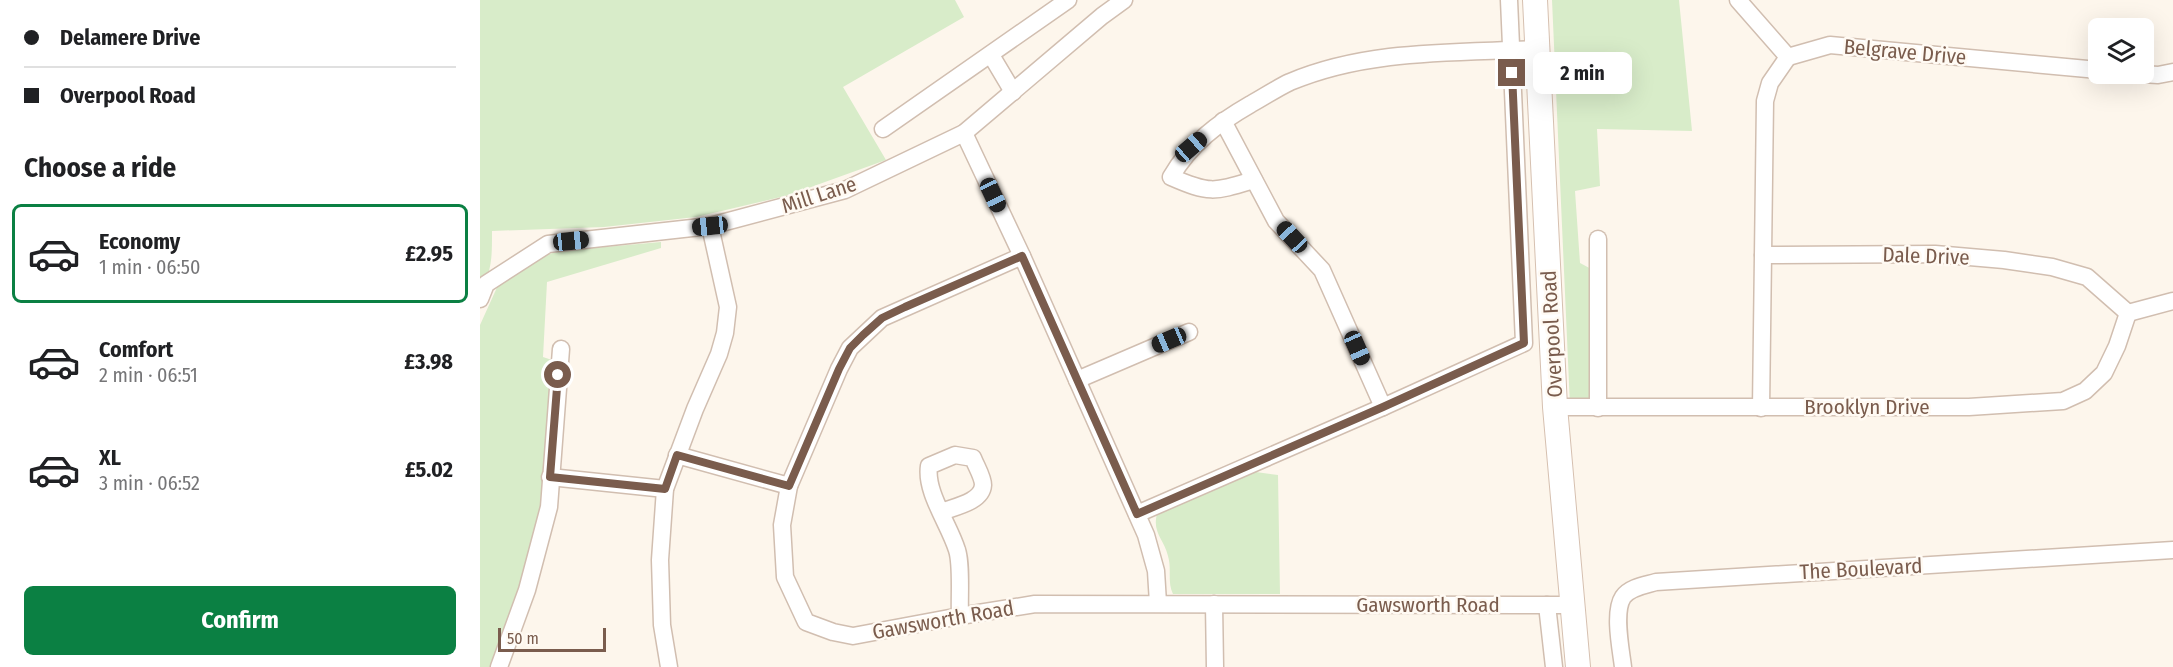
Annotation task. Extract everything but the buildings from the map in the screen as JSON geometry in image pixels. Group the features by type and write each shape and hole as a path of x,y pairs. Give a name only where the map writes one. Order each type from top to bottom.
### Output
{"main road":[{"name":"Overpool Road","path":"1535,0 1555,408 1578,667"}],"street":[{"path":"883,129 1068,0"},
{"name":"Mill Lane","path":"480,298 486,284 548,244 710,226 845,190 964,133 1124,0"},
{"name":"Overpool Road","path":"1383,407 1524,343 1509,0"},
{"path":"1729,0 1788,57 1770,83 1765,101 1761,408"},
{"name":"Belgrave Drive","path":"1788,57 1830,45 2088,69"},
{"path":"1254,180 1223,190 1201,190 1171,177 1191,147 1222,121 1290,82 1354,63 1384,57 1537,49"},
{"path":"991,55 1013,92"},
{"path":"2154,75 2173,72"},
{"path":"1137,514 1383,407 1322,270 1276,221 1222,121"},
{"path":"964,133 1022,256 1146,535 1156,571 1158,603"},
{"path":"669,667 662,625 660,560 665,489 719,354 725,333 728,307 710,226"},
{"path":"1598,239 1598,408"},
{"name":"Dale Drive","path":"1763,255 1935,254 2052,267 2087,277 2128,313"},
{"name":"Gawsworth Road","path":"1022,256 890,315 850,348 789,486 782,525 785,577 806,622 833,632 853,636 960,615 1035,604 1572,605"},
{"path":"2128,313 2173,301"},
{"name":"Brooklyn Drive","path":"1555,408 1970,407 2063,401 2085,391 2104,373 2117,346 2128,313"},
{"path":"1077,380 1189,332"},
{"path":"499,667 535,563 549,507 561,349"},
{"path":"677,455 789,486"},
{"path":"550,477 665,489"},
{"path":"941,512 958,552 960,615"},
{"name":"The Boulevard","path":"1623,667 1618,615 1623,597 1637,587 1656,582 2173,550"},
{"path":"1214,604 1215,667"},
{"path":"1547,605 1554,667"}],"green space":[{"path":"480,0 955,0 964,17 843,87 886,160 789,195 696,217 604,227 492,231 490,264 480,295"},
{"path":"1552,0 1679,0 1692,131 1597,129 1600,186 1575,191 1580,263 1595,271 1597,407 1570,406"},
{"path":"661,242 661,248 547,282 543,357 552,360 554,368 545,445 542,507 528,570 490,667 480,667 480,325 499,283 528,260 560,251"},
{"path":"1256,472 1278,475 1280,594 1173,594 1170,585 1168,556 1156,526 1157,514"}],"route":[{"path":"558,375 550,477 665,489 677,455 789,486 839,369 850,348 863,335 882,318 1022,256 1137,514 1524,343 1512,73"}]}
